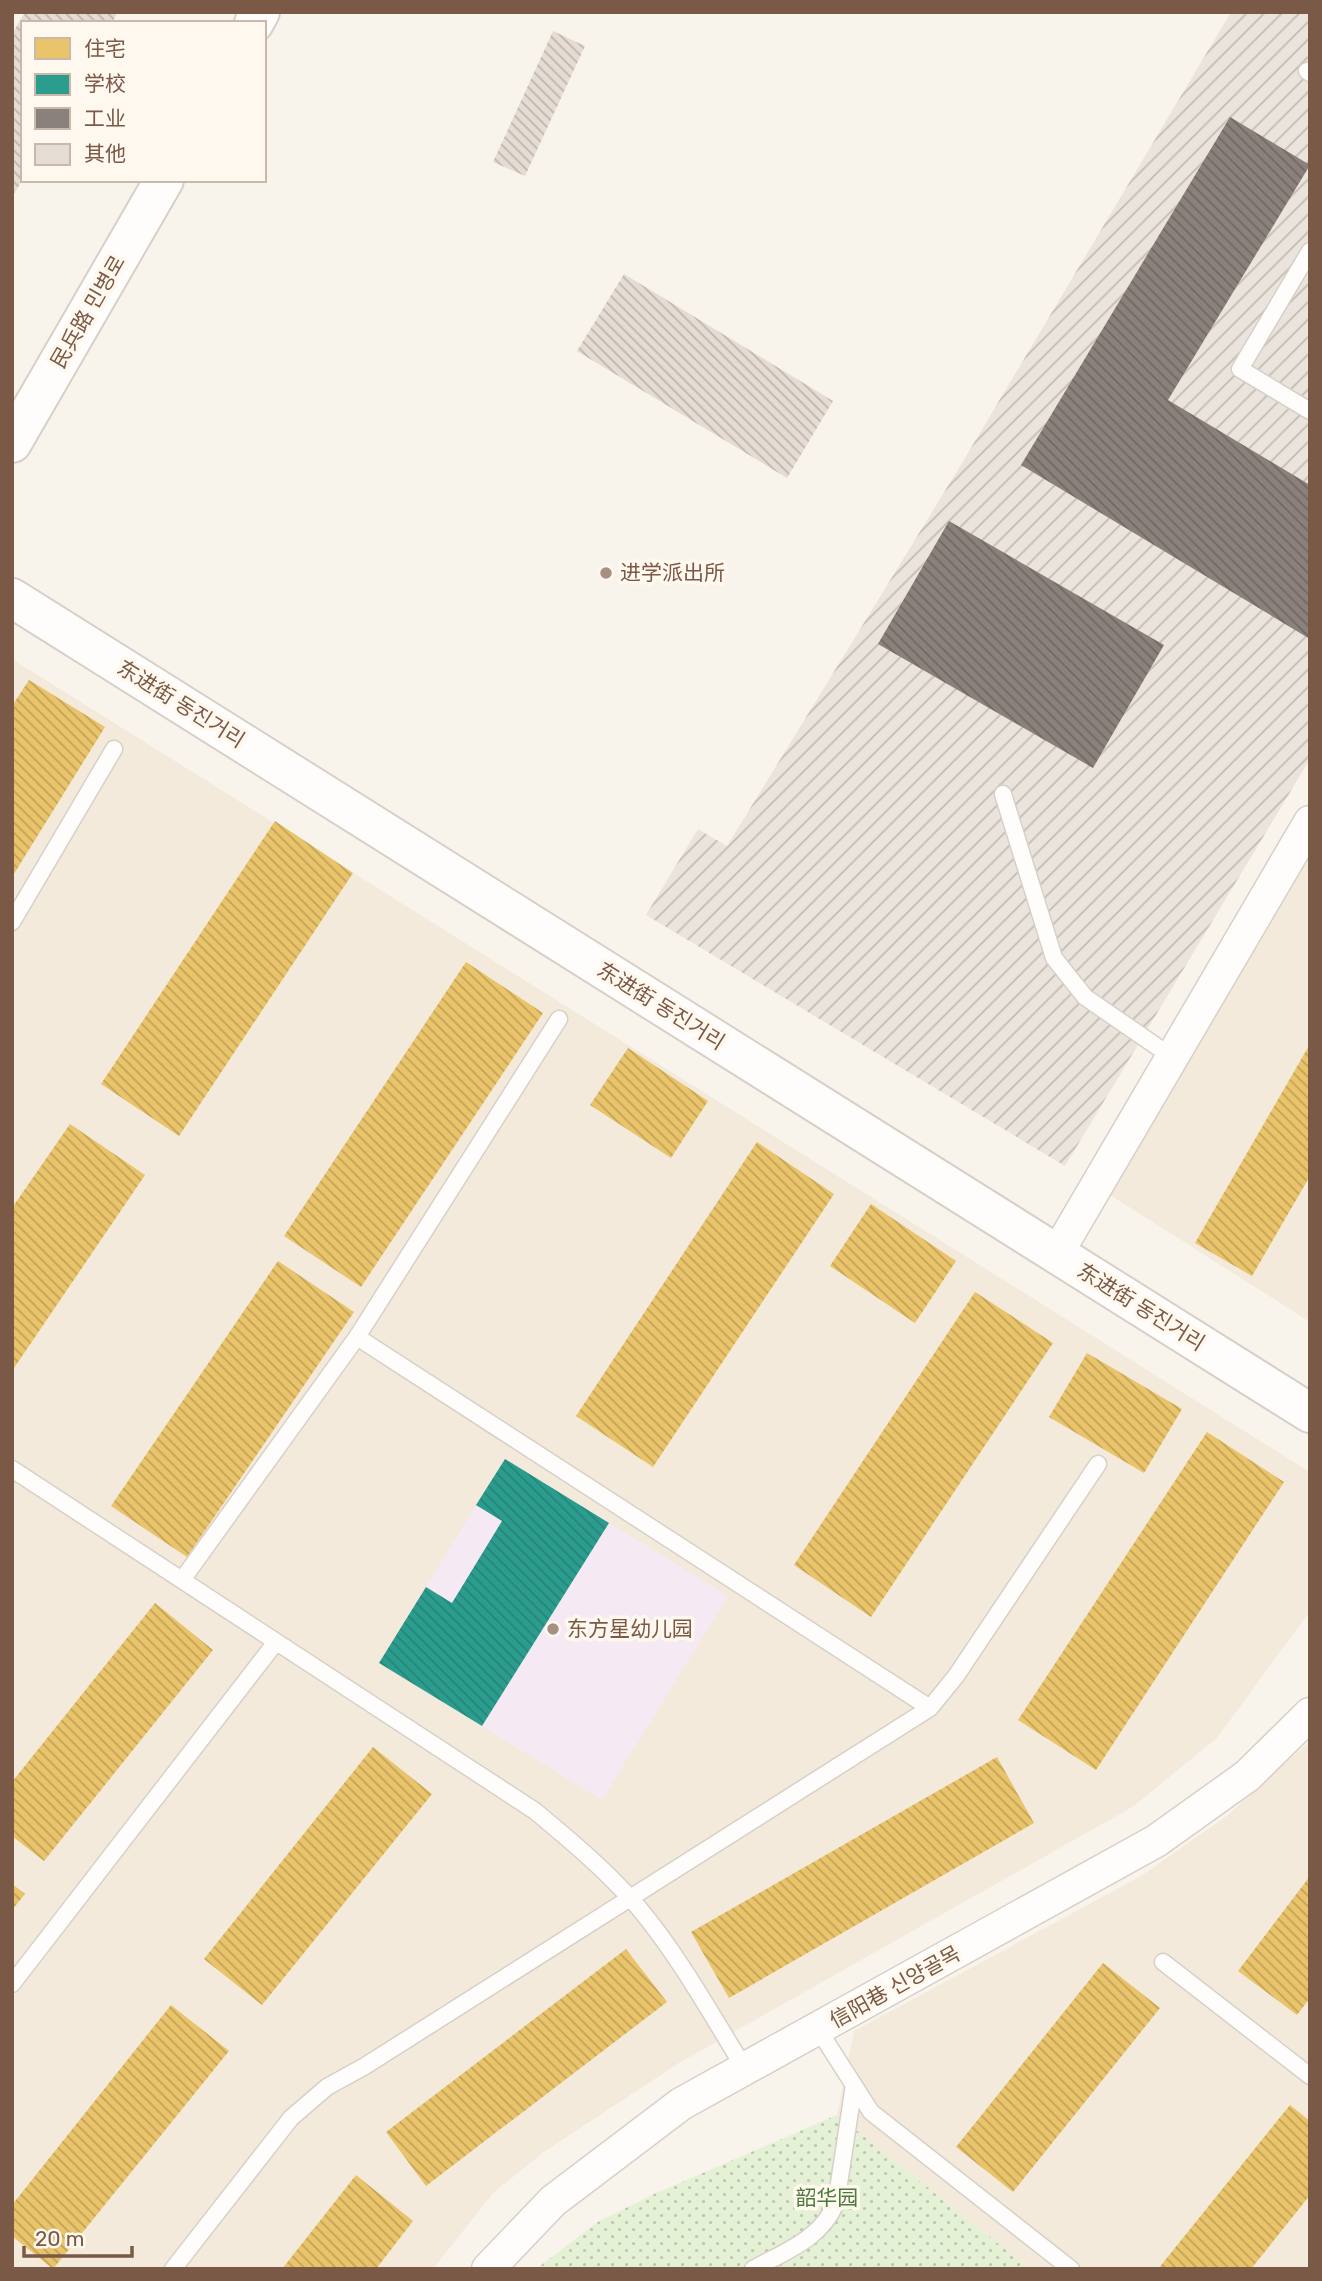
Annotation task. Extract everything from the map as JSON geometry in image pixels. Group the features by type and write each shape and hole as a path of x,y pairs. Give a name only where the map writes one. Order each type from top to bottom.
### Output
{"street":[{"name":"民兵路 민병로","path":"12,443 163,182"},
{"name":"东进街 동진거리","path":"12,598 1310,1413"},
{"path":"1056,1255 1310,822"},
{"name":"信阳巷 신양골목","path":"488,2269 553,2201 681,2104 1156,1841 1247,1776 1310,1714"}],"lane":[{"path":"1310,251 1240,369 1310,411"},
{"path":"12,922 114,749"},
{"path":"1003,793 1054,958 1086,997 1172,1057"},
{"path":"182,1580 357,1337 559,1019"},
{"path":"357,1337 930,1708"},
{"path":"173,2269 291,2118 327,2087 365,2066 930,1708 956,1676 1098,1464"},
{"path":"12,1469 535,1811 589,1856 630,1898 682,1968 745,2069"},
{"path":"12,1984 276,1642"},
{"path":"1163,1962 1310,2076"},
{"path":"818,2029 871,2112 1070,2269"},
{"path":"753,2269 816,2234 829,2219 836,2203 854,2085"}],"shaded area":[{"path":"1231,12 1310,12 1310,759 1065,1166 646,915 698,829 727,846 959,468"},
{"path":"12,659 1310,1472 1310,1611 1217,1738 1134,1806 679,2063 544,2152 493,2193 433,2269 12,2269"},
{"path":"1310,857 1310,1322 1110,1195"},
{"name":"东方星幼儿园","path":"505,1459 728,1596 602,1800 379,1663"},
{"path":"1310,1741 1310,2269 1030,2269 837,2115 854,2031 1141,1876 1228,1815"}],"green space":[{"name":"韶华园","path":"837,2115 1030,2269 536,2269 598,2222 654,2194"}],"building: 住宅":[{"path":"29,680 105,727 12,877 12,706"},
{"path":"275,821 353,873 179,1136 101,1084"},
{"path":"466,962 543,1013 361,1287 284,1236"},
{"path":"1310,1044 1310,1176 1252,1276 1195,1243"},
{"path":"628,1048 708,1101 671,1158 590,1105"},
{"path":"70,1124 145,1175 12,1371 12,1208"},
{"path":"757,1142 834,1194 653,1467 576,1416"},
{"path":"871,1204 956,1261 915,1323 830,1266"},
{"path":"278,1261 354,1312 187,1557 111,1506"},
{"path":"975,1292 1053,1343 871,1617 794,1565"},
{"path":"1087,1353 1182,1409 1144,1473 1049,1417"},
{"path":"1207,1432 1284,1482 1096,1770 1018,1720"},
{"path":"155,1603 213,1650 44,1861 12,1836 12,1782"},
{"path":"373,1747 432,1794 262,2005 204,1959"},
{"path":"997,1757 1034,1823 729,1998 691,1932"},
{"path":"1310,1876 1310,1998 1297,2015 1238,1971"},
{"path":"12,1884 25,1894 12,1910"},
{"path":"626,1949 667,2002 426,2186 386,2132"},
{"path":"1103,1963 1160,2008 1013,2192 956,2147"},
{"path":"171,2005 229,2051 53,2269 12,2236 12,2205"},
{"path":"1290,2105 1310,2121 1310,2195 1251,2269 1158,2269"},
{"path":"356,2175 413,2221 376,2269 282,2269"}],"building: 学校":[{"path":"505,1459 609,1523 482,1726 379,1663 426,1587 452,1603 502,1521 476,1505"}],"building: 工业":[{"path":"1230,117 1310,165 1168,400 1310,485 1310,639 1021,465"},
{"path":"949,521 1164,645 1093,768 878,644"}],"building: 其他":[{"path":"25,12 118,12 113,21 21,21 21,182 12,197 12,34"},
{"path":"553,31 585,46 525,176 493,162"},
{"path":"624,274 833,401 787,478 577,351"}],"place":[{"name":"进学派出所","path":"606,573"},
{"name":"东方星幼儿园","path":"553,1629"}]}
